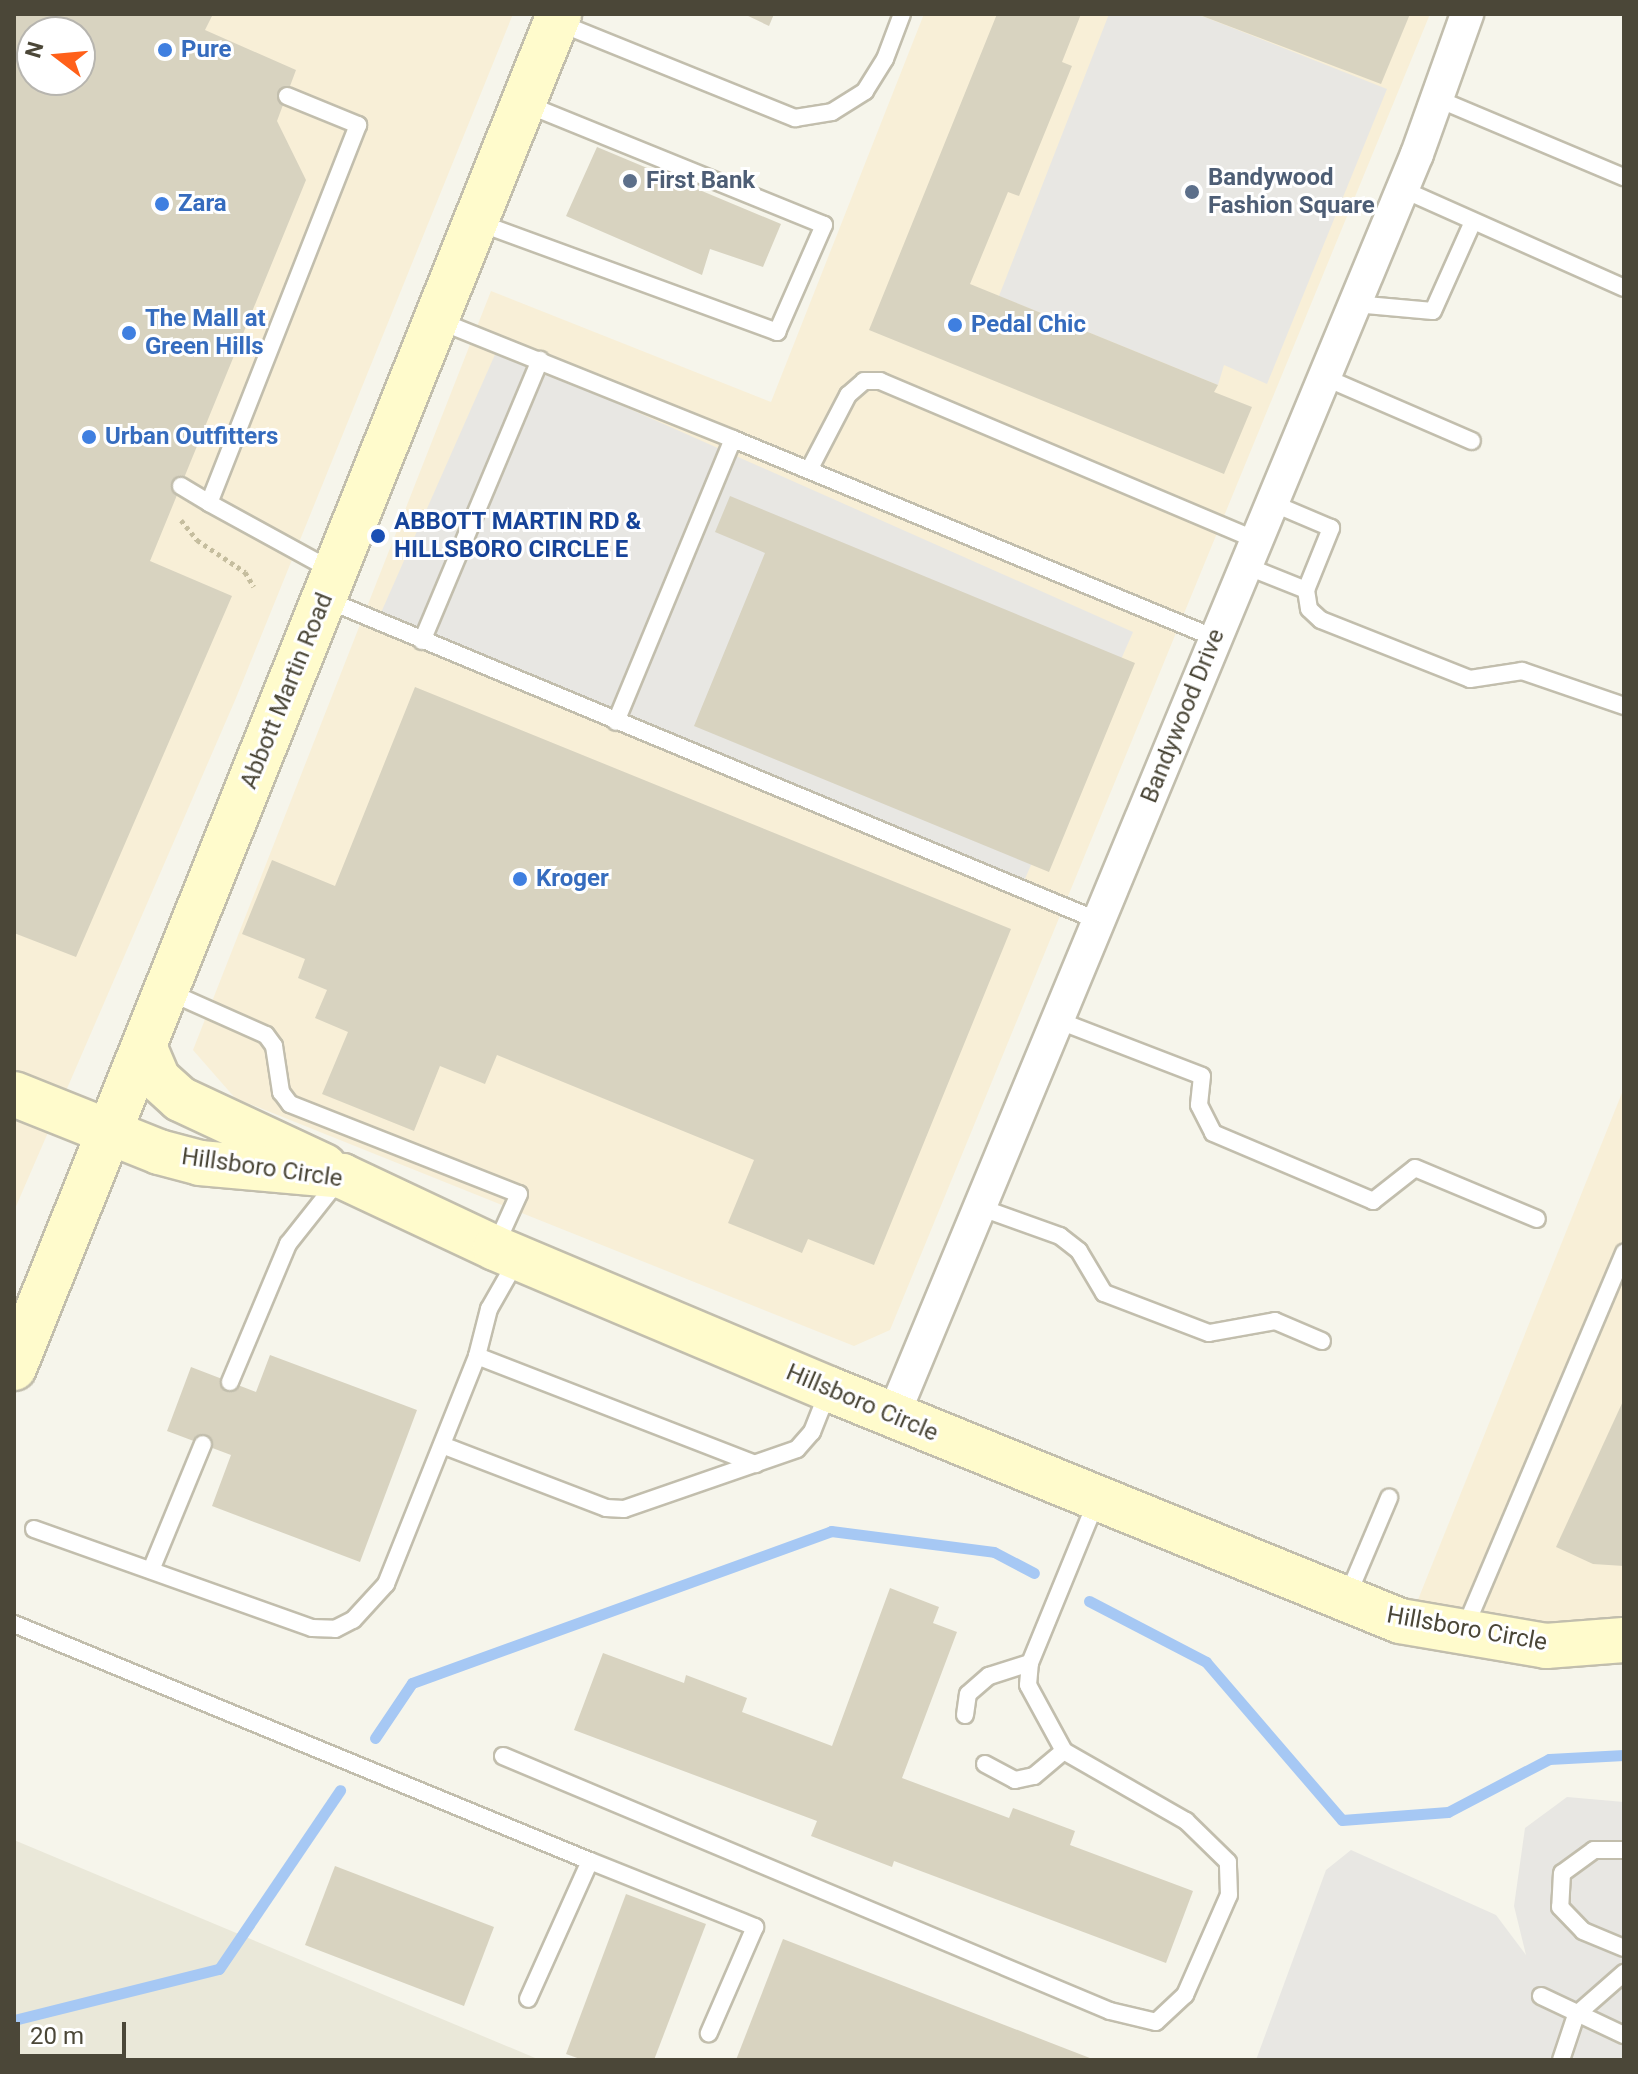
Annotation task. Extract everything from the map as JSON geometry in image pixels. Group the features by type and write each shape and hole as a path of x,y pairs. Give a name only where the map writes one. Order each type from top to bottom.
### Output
{"street":[{"name":"Bandywood Drive","path":"893,1416 1355,304 1438,99 1467,14"},
{"name":"Abbott Martin Road","path":"14,1368 23,1314 110,1128 144,1046 557,18"},
{"path":"144,1046 158,1079 180,1099 278,1140 342,1176"},
{"name":"Hillsboro Circle","path":"14,1094 110,1128 159,1152 200,1163 342,1176 506,1253 893,1416 1345,1602 1400,1621 1546,1646 1624,1640"}],"lane":[{"path":"557,18 725,93 795,118 832,112 865,91 885,59 902,14"},
{"path":"209,503 358,125 287,96"},
{"path":"1438,99 1624,177"},
{"path":"475,222 777,332 824,225 523,103"},
{"path":"1402,189 1472,224 1624,288"},
{"path":"1355,304 1433,311 1472,224"},
{"path":"436,320 1215,638"},
{"path":"422,641 540,360"},
{"path":"1324,377 1472,441"},
{"path":"809,470 848,395 864,381 880,381 1251,553 1306,590"},
{"path":"616,722 733,439"},
{"path":"181,486 329,585 422,641 1099,921"},
{"path":"1272,503 1331,528 1306,590 1309,609 1321,620 1470,679 1522,671 1624,706"},
{"path":"34,1529 312,1628 335,1629 371,1606 386,1584 477,1356 506,1253 519,1194 290,1104 281,1092 274,1046 266,1035 166,991"},
{"path":"1057,1020 1202,1076 1199,1105 1213,1133 1373,1201 1415,1168 1537,1219"},
{"path":"230,1382 288,1244 342,1176"},
{"path":"979,1207 1060,1236 1079,1251 1104,1293 1209,1333 1275,1321 1322,1341"},
{"path":"1464,1632 1624,1253"},
{"path":"477,1356 756,1464"},
{"path":"442,1445 614,1510 756,1464 806,1441 829,1389"},
{"path":"151,1570 203,1444"},
{"path":"1345,1602 1389,1498"},
{"path":"503,1756 1095,2005 1156,2022 1185,1995 1229,1895 1228,1862 1186,1821 1064,1751 1028,1685 1030,1663 1098,1499"},
{"path":"14,1624 755,1927 709,2033"},
{"path":"965,1715 968,1694 989,1676 1030,1663"},
{"path":"985,1764 1015,1780 1034,1776 1064,1751"},
{"path":"1624,1850 1594,1850 1562,1873 1560,1907 1583,1931 1624,1948"},
{"path":"528,1999 590,1861"},
{"path":"1561,2060 1576,2015 1624,1973"},
{"path":"1541,1996 1624,2035"}],"path":[{"path":"176,513 197,540 236,564 254,587"}],"shaded area":[{"path":"14,14 513,14 236,698 14,1211"},
{"path":"924,14 1430,14 890,1330 854,1346 235,1098 193,1050 491,291 771,402"},
{"name":"Bandywood Fashion Square","path":"1109,14 1197,14 1387,89 1267,384 1224,365 1218,385 999,296"},
{"path":"497,350 1133,632 1017,897 380,615"},
{"path":"1624,1088 1624,1640 1409,1622"},
{"path":"1567,1797 1624,1802 1624,2060 1256,2060 1326,1870 1351,1850 1496,1915 1526,1955 1514,1906 1525,1828"},
{"path":"14,1840 540,2060 14,2060"}],"building":[{"name":"The Mall at Green Hills","path":"14,14 213,14 205,30 296,70 277,121 306,180 150,561 232,596 76,957 14,933"},
{"path":"744,14 774,14 769,26"},
{"path":"997,14 1081,14 1062,62 1072,66 1019,196 1008,192 970,284 1218,385 1214,392 1252,407 1224,474 869,330"},
{"path":"1197,14 1410,14 1381,84"},
{"name":"First Bank","path":"597,147 781,224 763,267 710,249 702,275 566,216"},
{"path":"730,496 1135,663 1049,872 694,726 765,553 715,532"},
{"path":"415,687 1011,929 874,1265 808,1239 802,1253 728,1223 754,1160 497,1055 485,1084 440,1066 414,1131 322,1094 348,1032 315,1018 327,990 298,978 305,959 242,934 272,860 335,886"},
{"path":"270,1355 417,1410 360,1562 212,1506 231,1455 167,1431 191,1367 256,1392"},
{"path":"1624,1399 1624,1566 1593,1564 1556,1547"},
{"path":"890,1588 939,1607 933,1623 957,1632 902,1778 1009,1818 1013,1808 1075,1831 1070,1845 1193,1891 1166,1963 894,1861 892,1867 811,1836 817,1821 574,1730 603,1653 684,1683 686,1675 747,1698 742,1712 832,1746"},
{"path":"335,1866 494,1927 464,2006 305,1945"},
{"path":"626,1894 706,1924 654,2060 583,2060 566,2054"},
{"path":"783,1939 1095,2060 736,2060"}],"waterway":[{"path":"375,1738 412,1683 831,1531 994,1552 1034,1573"},
{"path":"1089,1601 1206,1662 1342,1820 1448,1812 1549,1759 1624,1755"},
{"path":"14,2020 219,1969 340,1790"}],"place":[{"name":"Pure","path":"165,50"},
{"name":"First Bank","path":"630,181"},
{"name":"Bandywood Fashion Square","path":"1192,192"},
{"name":"Zara","path":"162,204"},
{"name":"Pedal Chic","path":"955,325"},
{"name":"The Mall at Green Hills","path":"129,333"},
{"name":"Urban Outfitters","path":"89,437"},
{"name":"ABBOTT MARTIN RD & HILLSBORO CIRCLE E","path":"378,536"},
{"name":"Kroger","path":"520,879"}]}
